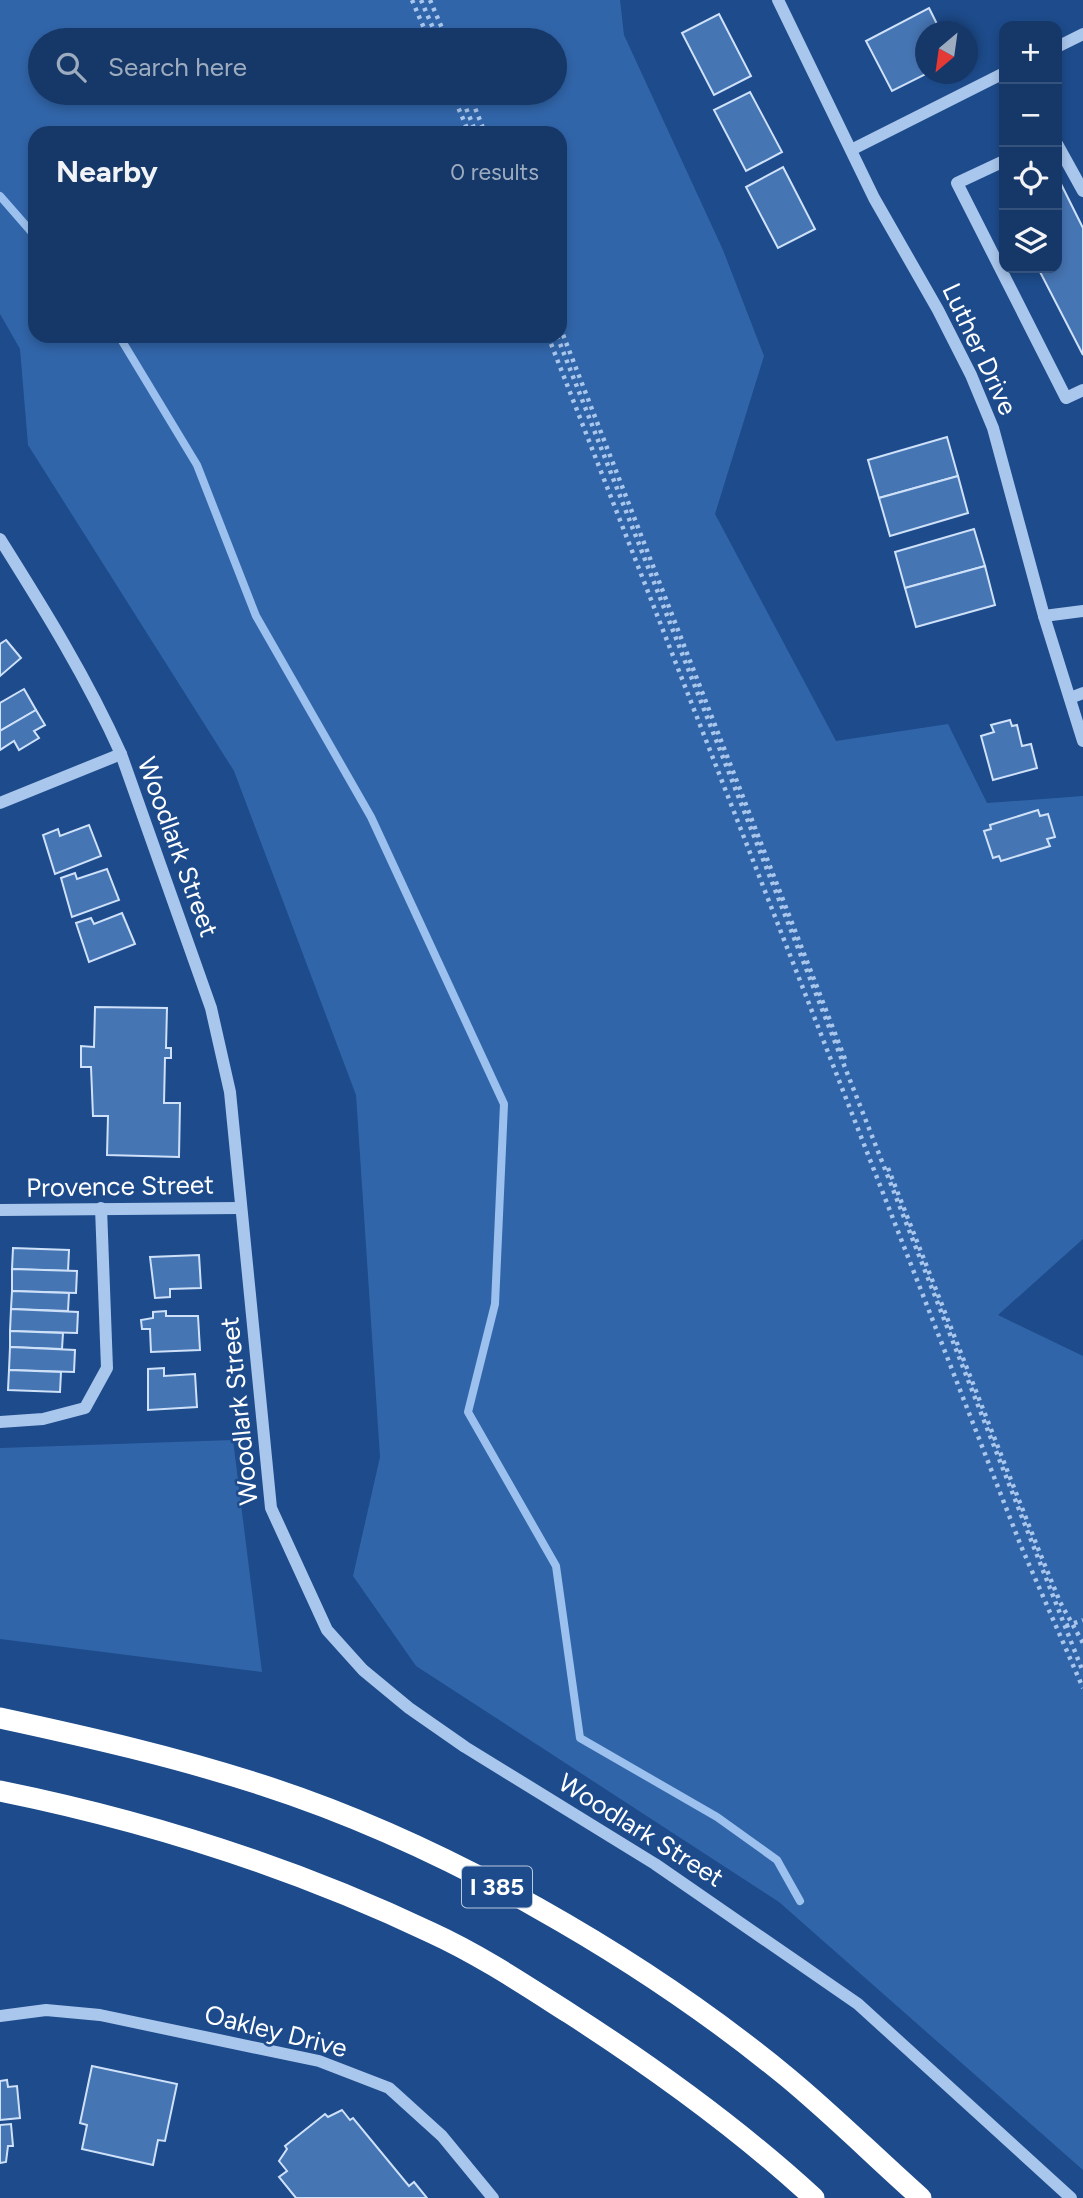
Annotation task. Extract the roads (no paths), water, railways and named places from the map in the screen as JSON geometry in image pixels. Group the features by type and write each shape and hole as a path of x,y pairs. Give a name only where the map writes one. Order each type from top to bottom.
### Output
{"highway":[{"name":"I 385","path":"0,1718 127,1745 264,1785 362,1824 475,1875 581,1933 687,2004 787,2077 921,2198"},
{"name":"I 385","path":"0,1790 161,1829 328,1889 433,1933 513,1978 651,2066 722,2118 814,2198"}],"street":[{"name":"Luther Drive","path":"778,0 853,149 874,198 966,365 993,428 1044,616 1083,741"},
{"path":"1062,44 1083,34"},
{"path":"853,149 999,76"},
{"path":"1059,147 1083,191"},
{"path":"999,163 957,183 1066,397 1083,390"},
{"name":"Woodlark Street","path":"0,539 75,660 121,754 211,1008 230,1092 271,1508 327,1630 363,1670 420,1716 656,1864 858,2004 1071,2198"},
{"path":"1044,616 1083,611"},
{"path":"1070,698 1083,694"},
{"path":"0,803 121,754"},
{"path":"0,1422 43,1419 85,1408 107,1368 102,1208"},
{"name":"Provence Street","path":"0,1210 240,1208"},
{"name":"Oakley Drive","path":"0,2016 46,2010 100,2015 319,2061 389,2088 442,2136 493,2198"}],"waterway":[{"path":"0,196 28,228"},
{"path":"123,343 197,465 256,616 371,817 504,1104 495,1304 468,1412 556,1566 580,1738 717,1817 777,1860 800,1901"}]}
